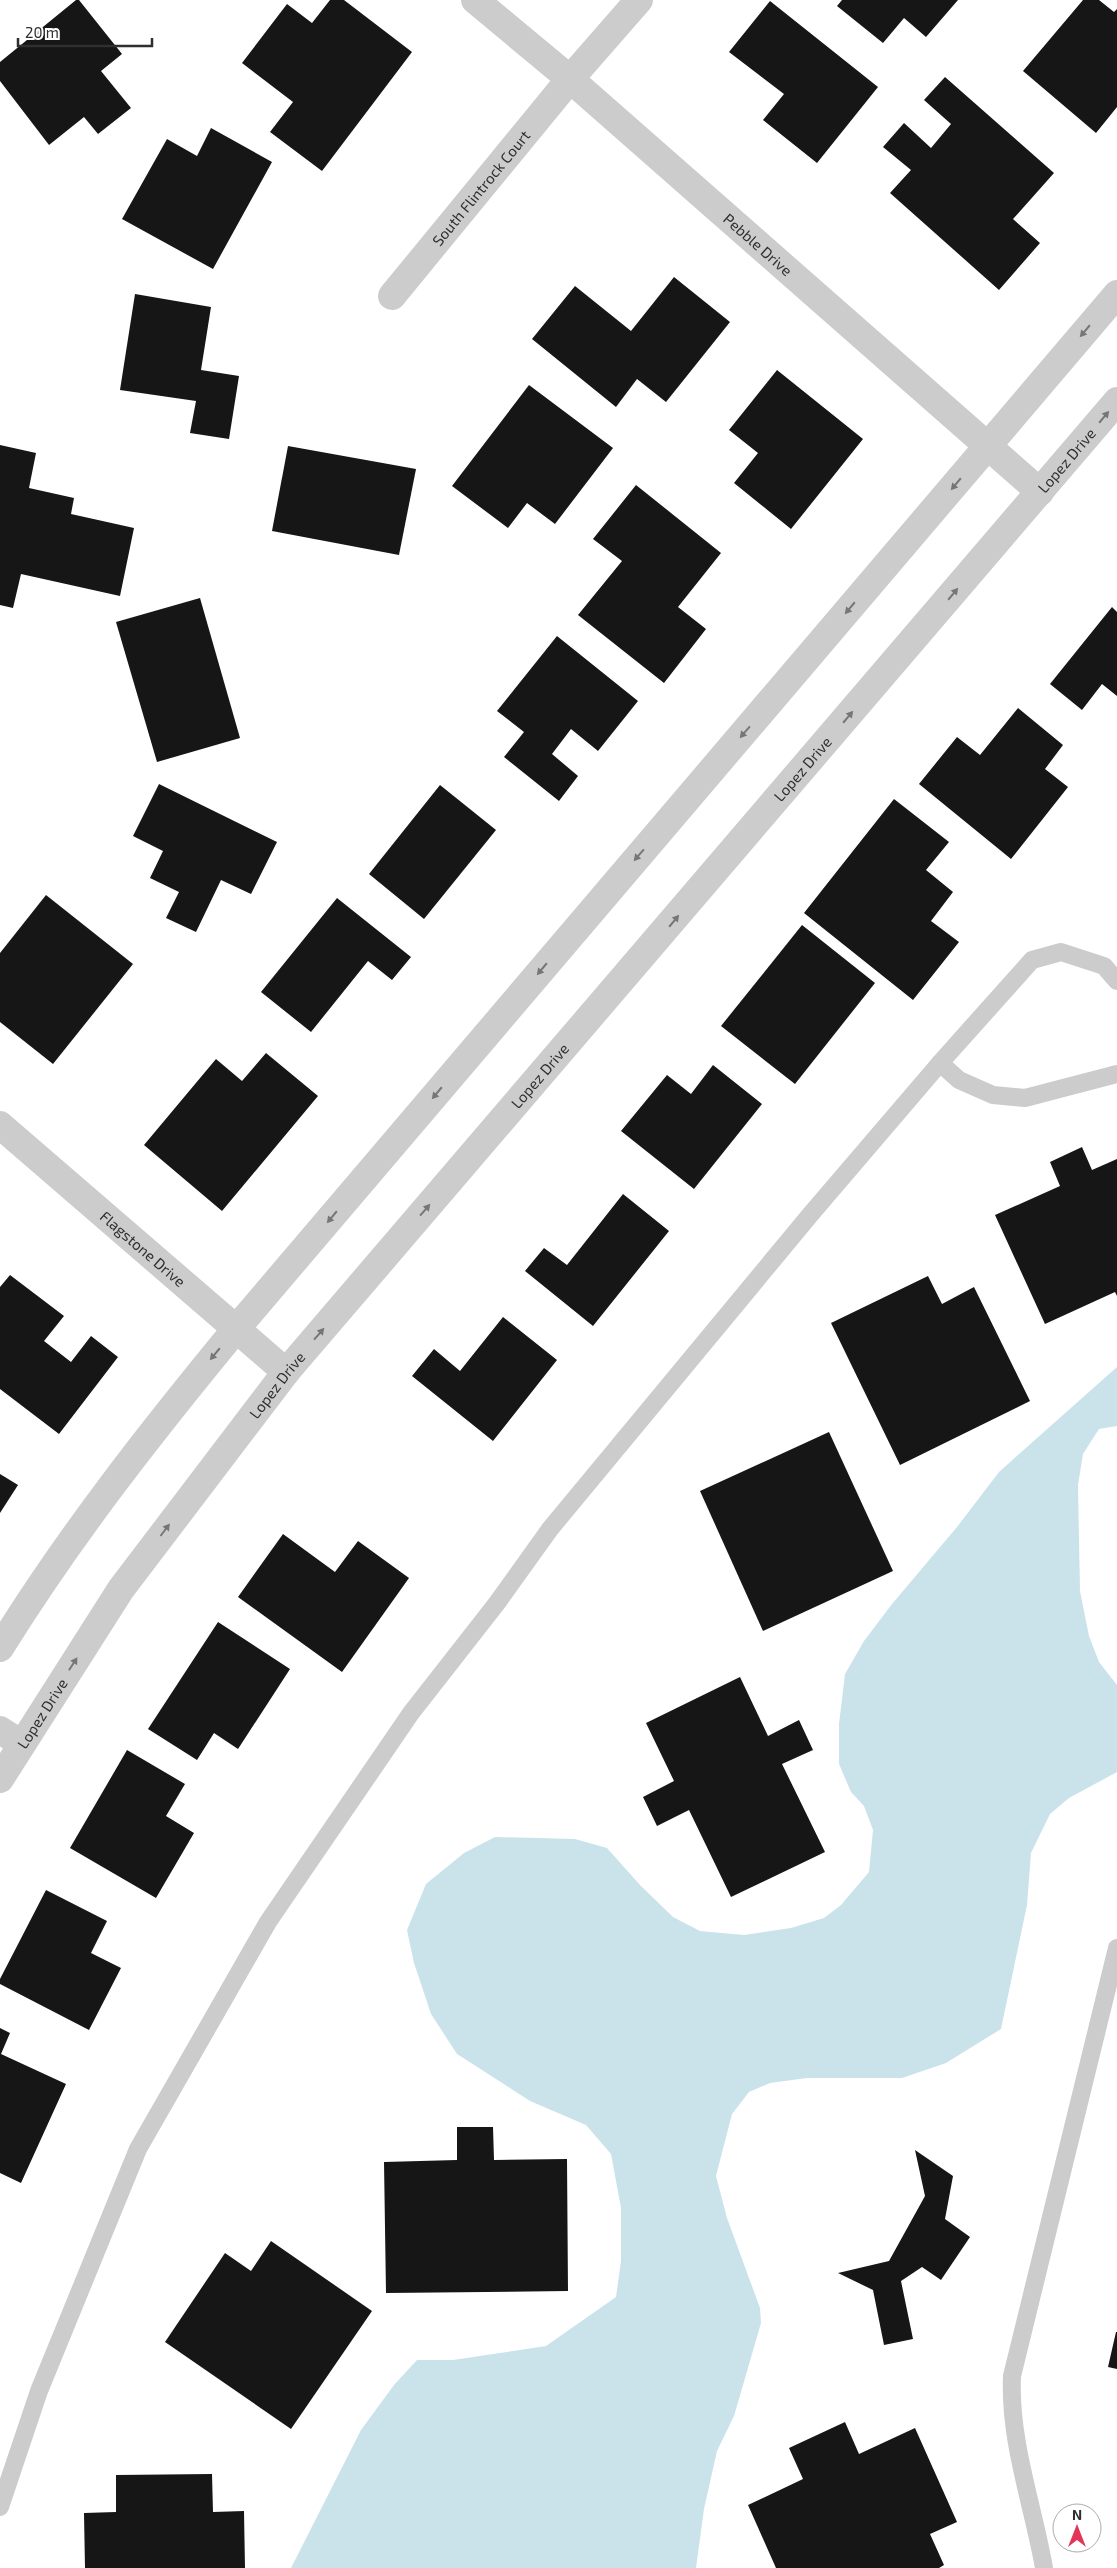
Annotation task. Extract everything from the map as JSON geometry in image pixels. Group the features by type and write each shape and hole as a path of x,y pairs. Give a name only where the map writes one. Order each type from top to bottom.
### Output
{"street":[{"name":"Pebble Drive","path":"475,0 570,79 1040,492"},
{"name":"South Flintrock Court","path":"392,296 570,79 639,0"},
{"path":"0,1648 26,1606 103,1498 168,1412 236,1329 1117,294"},
{"name":"Lopez Drive","path":"0,1779 11,1737 286,1372 1117,401"},
{"name":"Flagstone Drive","path":"0,1125 286,1372"}],"lane":[{"path":"0,2507 39,2391 138,2149 268,1922 411,1714 497,1603 550,1529 940,1063 1032,960 1061,952 1104,966 1117,981"},
{"path":"940,1063 958,1080 993,1096 1025,1098 1117,1074"},
{"path":"1044,2568 1014,2427 1011,2402 1012,2376 1116,1948"}],"water":[{"path":"1117,1367 1117,1426 1099,1429 1083,1454 1078,1485 1080,1591 1089,1636 1099,1662 1117,1685 1117,1772 1069,1798 1050,1814 1031,1853 1027,1905 1001,2029 946,2063 902,2078 807,2078 770,2083 749,2092 732,2114 716,2176 727,2218 760,2308 761,2323 734,2416 717,2451 704,2509 696,2568 291,2568 361,2430 394,2385 417,2360 453,2360 546,2346 616,2297 621,2261 621,2208 611,2154 586,2125 530,2101 457,2054 431,2014 414,1963 407,1930 426,1884 464,1853 495,1837 575,1839 607,1848 640,1885 673,1917 700,1931 744,1935 791,1928 824,1918 841,1905 869,1872 873,1830 864,1806 851,1792 839,1764 839,1724 845,1674 864,1641 892,1604 957,1527 999,1472"}],"building":[{"path":"76,0 79,0 122,54 101,71 131,108 98,134 84,117 49,145 0,81 0,62"},
{"path":"330,0 344,0 412,52 322,171 270,132 293,102 242,63 287,4 312,23"},
{"path":"842,0 958,0 926,37 904,18 883,43 837,6"},
{"path":"1083,0 1099,0 1114,12 1117,9 1117,107 1096,133 1023,71"},
{"path":"770,1 878,87 817,163 763,120 784,94 729,52"},
{"path":"945,77 1054,173 1013,219 1040,243 999,290 890,193 911,170 883,147 904,123 931,148 951,124 924,100"},
{"path":"211,128 272,162 213,269 122,219 167,139 197,156"},
{"path":"674,277 730,322 666,402 637,379 616,407 532,339 575,286 631,331"},
{"path":"135,294 211,307 201,370 239,376 229,439 190,433 196,401 120,390"},
{"path":"777,370 863,439 791,529 734,483 758,453 729,430"},
{"path":"529,385 613,448 555,524 527,503 508,528 452,486"},
{"path":"0,445 36,453 29,488 74,498 71,514 134,528 120,596 21,574 13,608 0,605"},
{"path":"288,446 416,469 399,555 272,531"},
{"path":"636,485 721,553 678,607 706,629 664,683 578,615 622,561 593,539"},
{"path":"200,598 240,738 157,762 116,622"},
{"path":"1112,607 1117,612 1117,696 1102,684 1082,710 1050,684"},
{"path":"557,636 638,701 598,751 571,729 552,754 578,776 559,801 504,757 524,732 497,711"},
{"path":"1018,708 1063,745 1045,769 1068,787 1011,859 919,784 957,737 980,755"},
{"path":"159,784 277,842 251,894 221,880 196,932 166,918 179,892 150,878 163,851 133,836"},
{"path":"440,785 496,830 424,919 369,874"},
{"path":"894,799 949,842 926,870 953,892 931,921 959,942 913,1000 804,913"},
{"path":"46,895 133,964 53,1064 0,1022 0,953"},
{"path":"337,898 411,957 392,980 368,961 311,1032 261,992"},
{"path":"802,925 875,983 795,1084 721,1026"},
{"path":"266,1053 318,1096 222,1211 144,1145 216,1059 242,1081"},
{"path":"713,1065 762,1104 694,1189 621,1131 667,1075 691,1094"},
{"path":"1082,1147 1092,1170 1117,1159 1117,1296 1115,1292 1045,1324 995,1215 1060,1186 1050,1162"},
{"path":"623,1194 669,1231 593,1326 525,1271 544,1248 567,1265"},
{"path":"10,1275 64,1316 44,1341 71,1362 91,1336 118,1357 59,1434 0,1389 0,1287"},
{"path":"928,1276 942,1304 974,1287 1030,1401 900,1465 831,1323"},
{"path":"503,1317 557,1360 493,1441 412,1376 434,1349 460,1371"},
{"path":"829,1432 893,1571 763,1631 700,1491"},
{"path":"0,1474 18,1485 0,1513"},
{"path":"283,1534 335,1572 358,1541 409,1578 342,1672 238,1597"},
{"path":"218,1622 290,1669 238,1749 214,1733 197,1760 148,1729"},
{"path":"740,1677 768,1736 799,1720 813,1750 782,1764 825,1852 731,1897 689,1810 657,1826 643,1797 674,1781 646,1723"},
{"path":"127,1750 185,1784 166,1816 194,1833 156,1898 70,1848"},
{"path":"46,1890 107,1921 91,1953 121,1968 89,2030 0,1984 0,1979"},
{"path":"0,2028 10,2033 1,2054 66,2084 21,2183 0,2173"},
{"path":"457,2127 493,2127 494,2160 567,2159 568,2291 386,2293 384,2162 457,2160"},
{"path":"915,2150 953,2176 945,2219 970,2237 941,2280 922,2267 901,2281 913,2339 884,2345 873,2290 838,2273 889,2261 925,2196"},
{"path":"271,2241 372,2311 291,2429 165,2342 225,2253 251,2271"},
{"path":"1117,2332 1117,2369 1108,2367"},
{"path":"845,2422 859,2454 915,2428 957,2522 930,2534 944,2565 939,2568 776,2568 748,2505 803,2479 789,2448"},
{"path":"212,2474 213,2512 244,2511 245,2568 85,2568 84,2513 116,2512 116,2475"}]}
